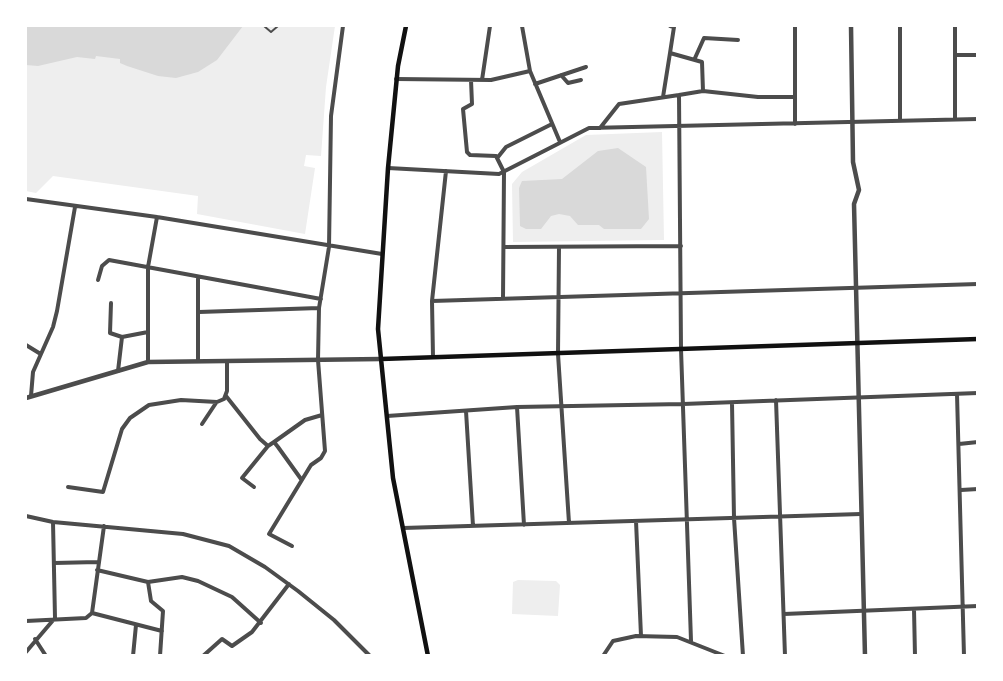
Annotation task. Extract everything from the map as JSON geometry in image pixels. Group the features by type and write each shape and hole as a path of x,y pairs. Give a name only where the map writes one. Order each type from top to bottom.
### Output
{"main road":[{"path":"406,26 396,79 379,314 386,416 403,528 428,656"},
{"path":"381,359 978,339"}],"street":[{"path":"264,26 271,32 278,26"},
{"path":"292,546 270,534 314,460 323,456 318,360 319,308 329,247 331,116 343,26"},
{"path":"482,80 490,26"},
{"path":"522,26 530,71 560,142"},
{"path":"663,97 673,26"},
{"path":"795,26 795,124"},
{"path":"851,26 853,162 859,190 854,204 855,288 865,656"},
{"path":"900,26 900,120"},
{"path":"954,119 955,26"},
{"path":"695,58 704,38 738,40"},
{"path":"670,53 695,58 704,66 703,91"},
{"path":"955,55 978,55"},
{"path":"535,84 586,67"},
{"path":"396,79 482,80 530,71"},
{"path":"561,75 568,83 581,80"},
{"path":"471,80 472,104 463,109 467,152 471,155 498,157"},
{"path":"600,128 619,104 679,94 703,91 758,97 795,97"},
{"path":"679,94 681,349 691,641"},
{"path":"388,168 504,172 584,129 978,119"},
{"path":"498,157 506,147 552,124"},
{"path":"498,157 504,172 504,299"},
{"path":"433,357 432,301 446,171"},
{"path":"26,200 157,217 382,254"},
{"path":"75,207 53,327 39,353 28,397 148,362 381,359"},
{"path":"148,362 148,267 157,217"},
{"path":"504,247 681,246"},
{"path":"559,247 558,354 569,523"},
{"path":"98,280 102,266 109,260 321,299"},
{"path":"198,277 198,361"},
{"path":"432,301 978,284"},
{"path":"111,303 108,330 110,333 122,338 148,332"},
{"path":"199,312 319,308"},
{"path":"117,371 122,338"},
{"path":"26,345 39,353"},
{"path":"227,362 226,396 268,446"},
{"path":"386,416 517,406 732,403 857,396 978,393"},
{"path":"957,394 964,656"},
{"path":"202,424 217,402 226,396"},
{"path":"68,487 104,492 122,429 130,418 148,405 181,400 217,402"},
{"path":"777,400 785,656"},
{"path":"732,403 734,518 743,656"},
{"path":"517,406 524,525"},
{"path":"466,411 472,526"},
{"path":"254,487 242,478 268,446 306,420 322,415"},
{"path":"274,442 302,479"},
{"path":"959,444 978,442"},
{"path":"961,490 978,489"},
{"path":"403,528 861,514"},
{"path":"26,516 53,522 207,538 229,546 289,584 334,620 370,656"},
{"path":"636,521 641,636"},
{"path":"26,652 55,618 53,522"},
{"path":"26,621 86,618 92,613 104,526"},
{"path":"54,563 98,562"},
{"path":"97,570 148,582 182,577 208,584 232,597 261,623"},
{"path":"148,582 151,601 164,611 160,656"},
{"path":"203,656 222,639 232,646 261,623 289,584"},
{"path":"784,614 978,606"},
{"path":"914,609 915,656"},
{"path":"92,613 162,632"},
{"path":"133,656 136,625"},
{"path":"603,656 613,641 641,636 691,641 725,656"},
{"path":"35,639 46,656"}],"shaded area":[{"path":"26,26 335,26 326,87 321,156 306,155 304,166 315,168 305,234 197,214 198,196 53,176 36,193 26,191"},
{"path":"26,26 243,26 217,60 198,72 176,78 158,76 127,66 120,63 120,59 96,56 95,59 77,57 38,66 26,65"},
{"path":"662,132 664,240 513,242 512,184 522,172 586,135"},
{"path":"618,148 646,167 649,219 641,229 604,229 599,225 578,225 570,216 559,214 551,216 541,229 526,229 520,226 519,188 522,181 562,179 598,151"},
{"path":"518,580 556,581 560,585 558,616 512,614 513,582"}]}
